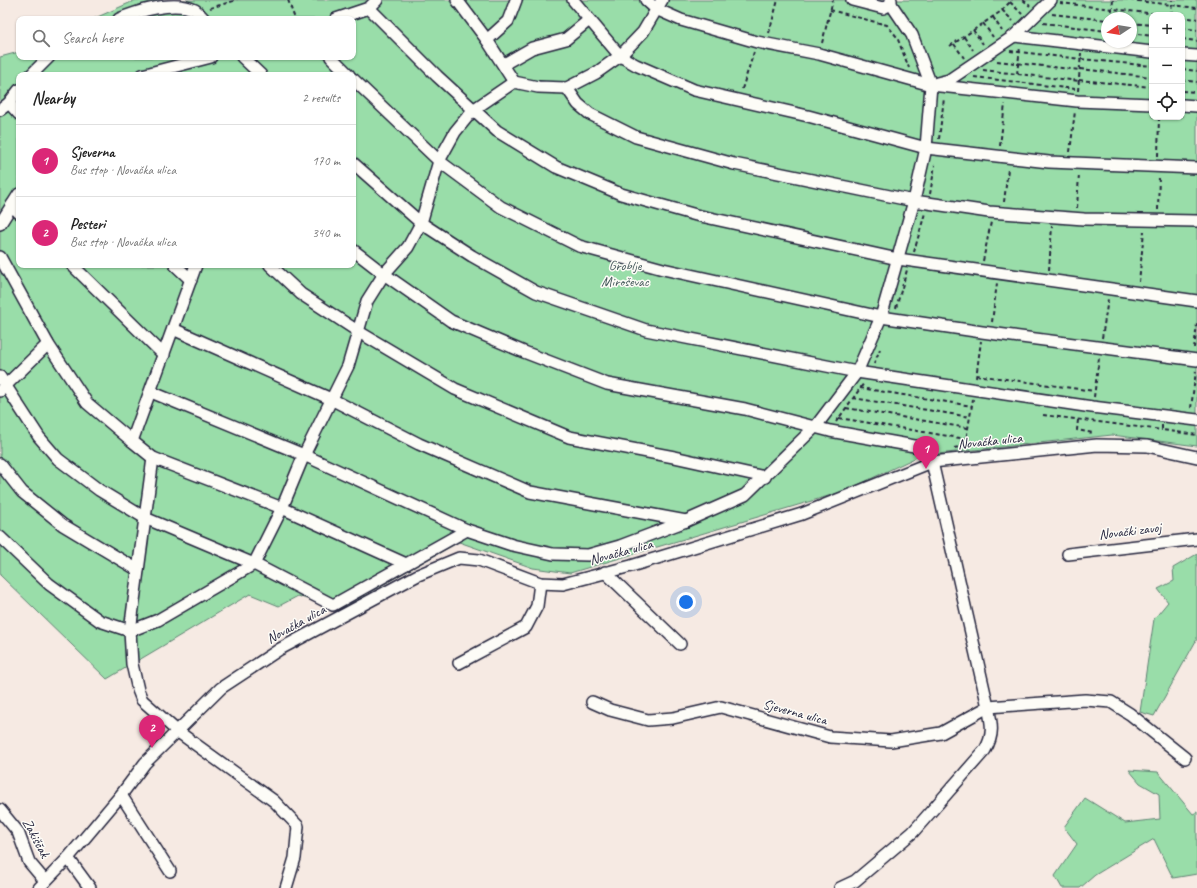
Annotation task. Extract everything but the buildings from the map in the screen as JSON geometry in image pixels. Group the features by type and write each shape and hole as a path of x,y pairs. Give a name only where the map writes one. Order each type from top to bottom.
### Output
{"street":[{"path":"457,0 488,40 514,82"},
{"path":"488,40 508,21 516,0"},
{"path":"574,0 620,56 636,65 694,90 808,116 926,148 998,157 1080,164 1197,168"},
{"path":"646,0 659,4 681,20 761,43 819,54 931,85 1077,101 1149,104"},
{"path":"151,392 304,455 467,530 512,545 553,554 588,555 620,546 686,522 745,495 816,426 857,372 881,317 914,201 926,148 931,85 912,35 891,2 883,8 852,0"},
{"path":"931,85 949,80 1013,38 1050,1"},
{"path":"343,16 373,4 436,76 497,131 532,154 556,167 621,194 696,215 898,259 981,272 1197,301"},
{"path":"0,537 49,584 100,621 130,631 158,620 254,564 282,508 304,455 348,366 367,301 384,274 408,247 421,223 439,161 455,132 473,110 514,82 538,87 566,88 596,73 620,56 643,32 659,4"},
{"path":"126,16 145,8 174,5 181,5 200,16"},
{"path":"504,64 532,48 566,39 589,20"},
{"path":"1013,38 1149,52"},
{"path":"1185,55 1197,56"},
{"path":"34,72 46,60"},
{"path":"171,72 203,60"},
{"path":"245,60 258,72"},
{"path":"334,60 346,72"},
{"path":"356,81 439,161 501,207 579,246 663,269 881,317 1195,363"},
{"path":"566,88 578,104 590,114 636,137 734,164 914,201 997,212 1076,219 1197,221"},
{"path":"16,93 4,107 16,113"},
{"path":"1185,106 1197,106"},
{"path":"356,166 421,223 472,256 536,292 646,330 857,372 1080,405 1193,419"},
{"path":"0,224 15,209"},
{"path":"356,252 451,321 524,352 607,384 745,409 816,426 830,431 920,447"},
{"path":"0,257 48,344 87,402 153,458 282,508 406,564"},
{"path":"75,268 164,354"},
{"path":"179,268 191,280"},
{"path":"132,441 195,268"},
{"path":"273,268 301,294 359,332 455,389 569,437 674,456 765,477"},
{"path":"173,329 331,399 419,444 530,492 686,522"},
{"path":"48,344 2,385 39,437 58,459 99,490 145,518 254,564 333,605 467,530"},
{"name":"Novačka ulica","path":"42,884 68,858 121,795 145,763 221,688 280,649 418,575 459,558 479,560 540,583 563,584 802,514 932,462 1097,445 1147,446 1197,457"},
{"path":"153,458 130,631 132,664 138,690 142,700 177,731 274,802 298,826 295,858 286,888"},
{"path":"840,888 855,881 913,832 985,750 991,740 993,728 932,462"},
{"path":"0,464 22,492 63,525 138,570"},
{"name":"Novački zavoj","path":"1068,554 1197,539"},
{"path":"605,572 680,644"},
{"path":"459,663 526,627 537,606 540,583"},
{"name":"Sjeverna ulica","path":"592,702 610,710 648,720 673,718 721,707 830,737 891,741 941,733 988,708 1085,700 1110,702 1130,714 1185,758"},
{"path":"121,795 170,871"},
{"name":"Zakiščak","path":"0,810 18,832 29,862 42,884"},
{"path":"68,858 90,888"}],"path":[{"path":"200,16 237,0"},
{"path":"288,0 294,16"},
{"path":"739,100 778,0"},
{"path":"819,54 832,0"},
{"path":"1112,12 1113,0"},
{"path":"1130,0 1197,8"},
{"path":"1171,12 1172,0"},
{"path":"950,46 993,17 1011,1 1029,21 1101,30"},
{"path":"1050,1 1149,13"},
{"path":"830,10 887,25 898,36 914,80"},
{"path":"1002,10 1019,52 1017,74"},
{"path":"1039,12 1101,19"},
{"path":"993,17 1013,38"},
{"path":"1185,17 1197,19"},
{"path":"1137,23 1149,25"},
{"path":"983,24 1013,38"},
{"path":"1185,28 1197,30"},
{"path":"974,30 985,56"},
{"path":"1137,35 1149,36"},
{"path":"964,37 985,56 1018,63 1149,77"},
{"path":"1013,38 1001,50 1149,66"},
{"path":"1185,39 1197,41"},
{"path":"954,44 972,68 1017,74 1149,87"},
{"path":"1185,70 1197,71"},
{"path":"960,73 962,75 1078,89"},
{"path":"1185,80 1197,82"},
{"path":"1185,91 1197,92"},
{"path":"998,157 1007,93"},
{"path":"1158,221 1159,120"},
{"path":"981,272 1010,158"},
{"path":"1076,219 1080,164"},
{"path":"1048,281 1053,217"},
{"path":"1138,293 1145,221"},
{"path":"990,333 999,274"},
{"path":"1193,419 1197,324"},
{"path":"976,375 1094,391"},
{"path":"860,388 972,406"},
{"path":"853,398 970,417"},
{"path":"1080,405 1077,430 1093,433"},
{"path":"846,408 968,428"},
{"path":"1043,415 1197,435"},
{"path":"1162,430 1163,416"},
{"path":"839,418 966,439"}],"green space":[{"name":"Groblje Miroševac","path":"136,0 1197,0 1197,446 1112,435 919,456 845,491 570,573 533,568 459,542 338,610 298,596 279,606 250,594 107,679 0,575 0,57 16,53 16,60 356,60 356,16 100,16"},
{"path":"1197,554 1197,639 1154,716 1140,712 1154,619 1168,602 1158,589 1174,581 1173,568"},
{"path":"1129,770 1158,772 1193,814 1197,812 1197,874 1173,878 1154,839 1095,875 1080,888 1062,888 1055,876 1077,844 1064,827 1085,798 1125,823 1160,819 1159,794 1140,783"}],"place":[{"name":"Sjeverna","path":"926,469"},
{"name":"Pesteri","path":"152,748"}]}
